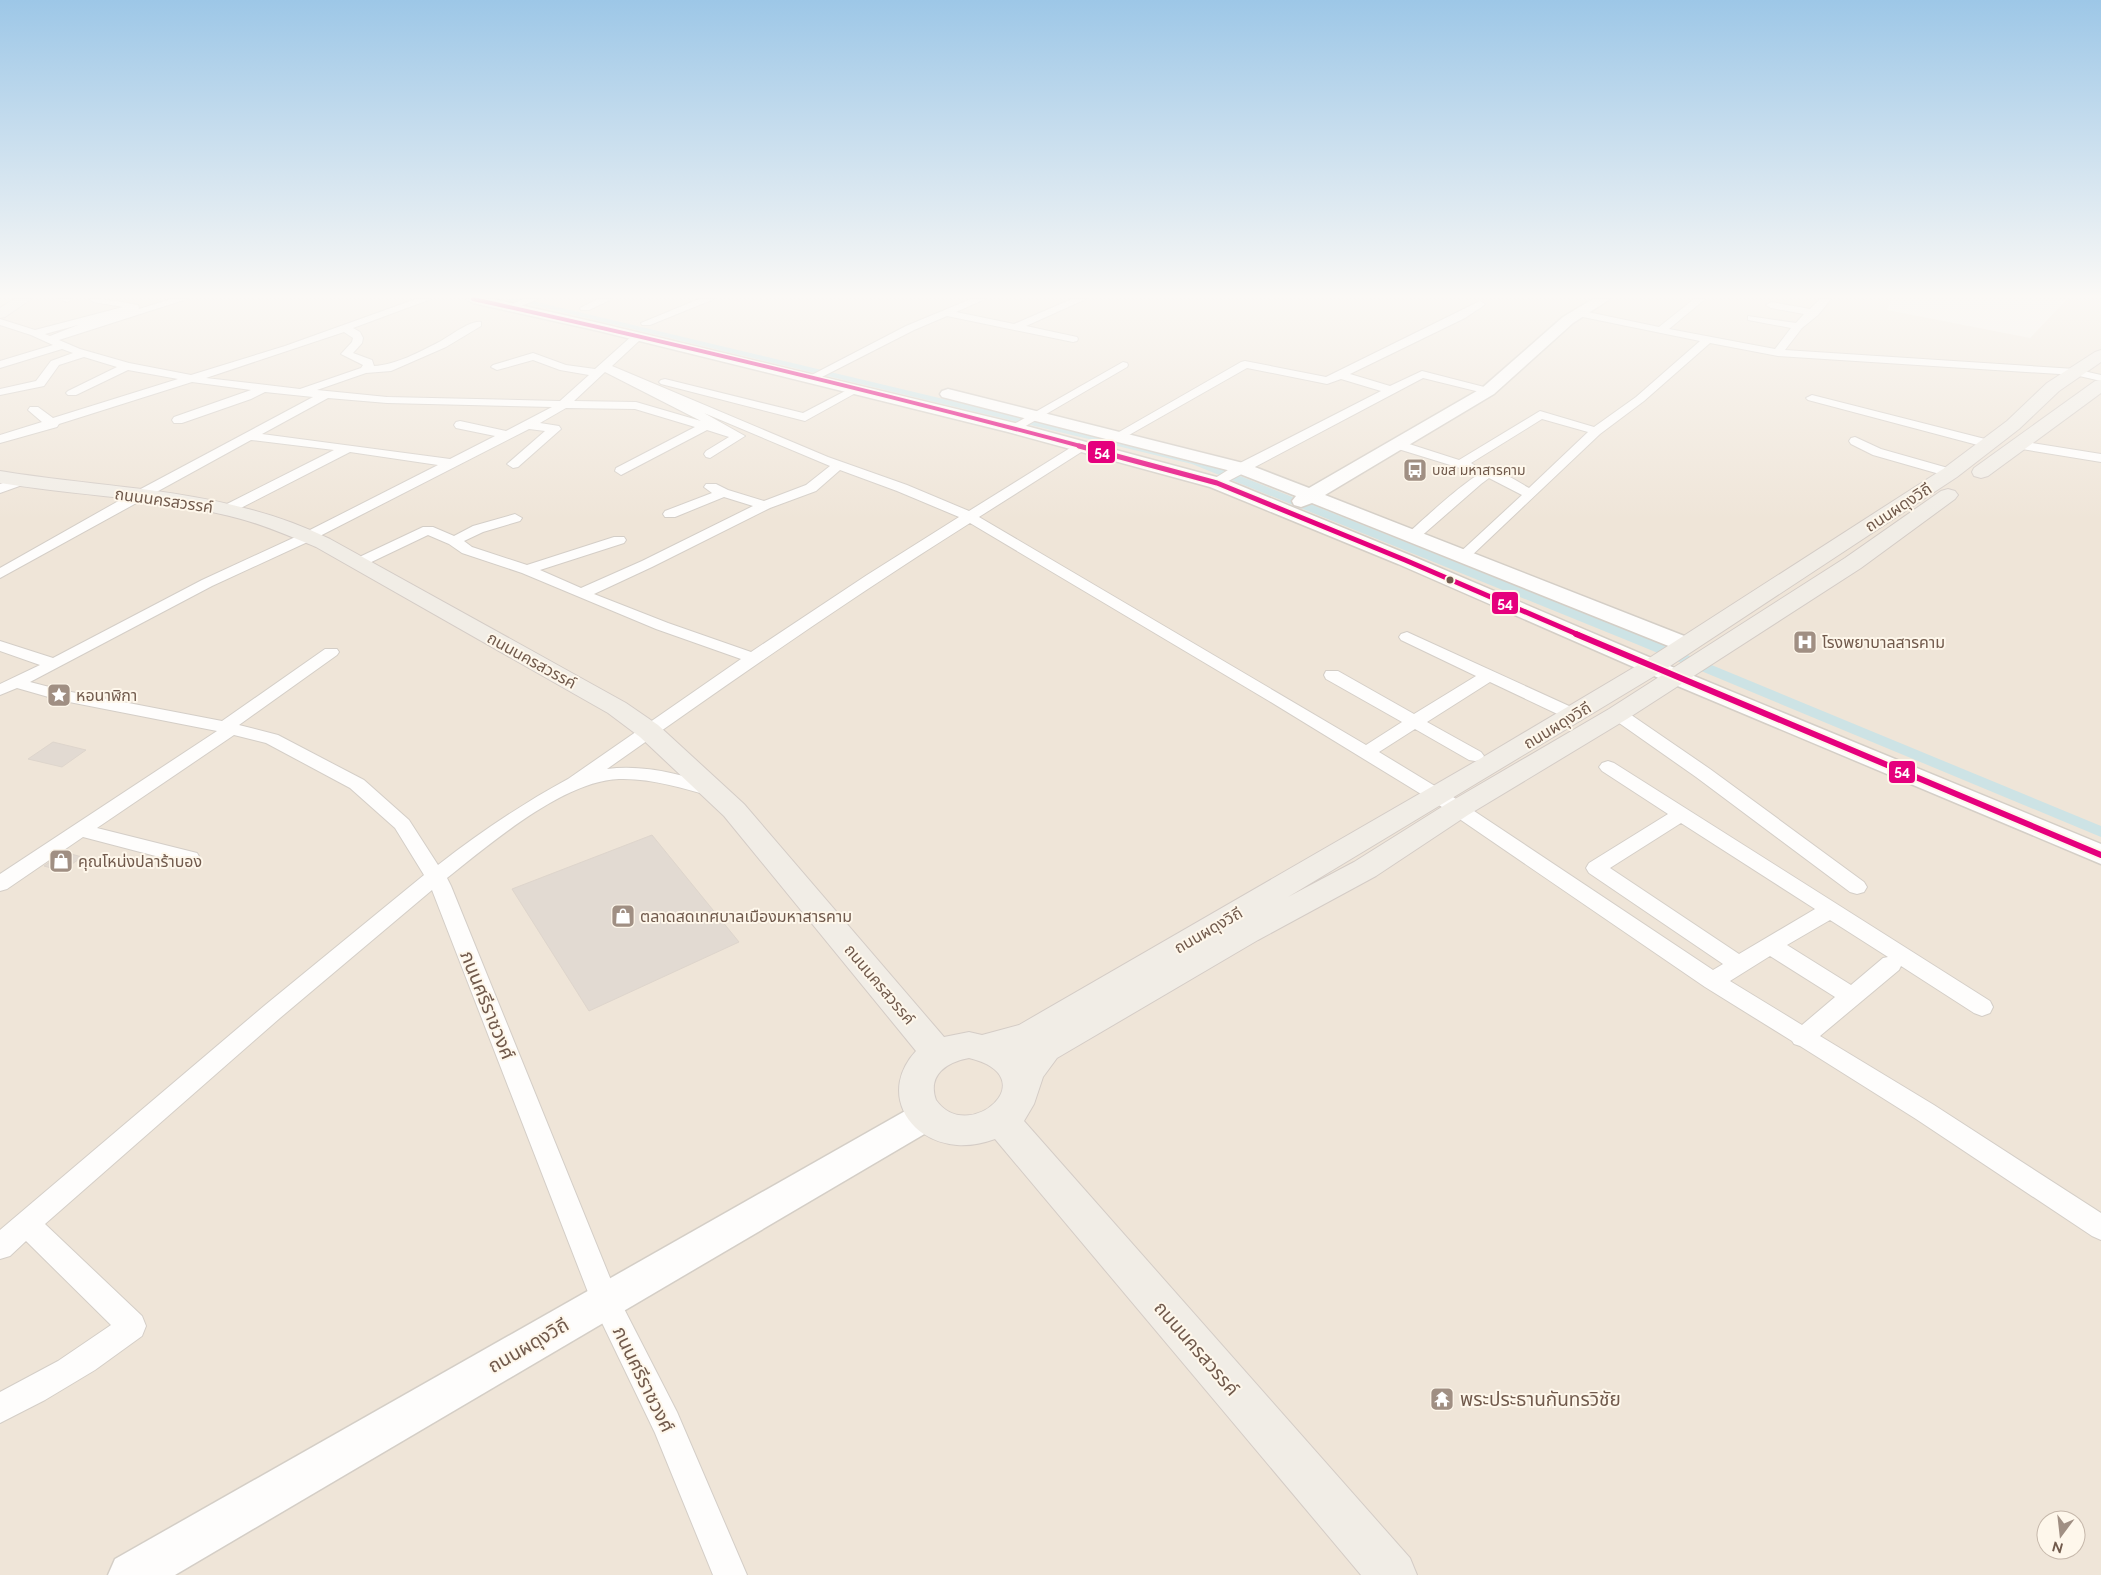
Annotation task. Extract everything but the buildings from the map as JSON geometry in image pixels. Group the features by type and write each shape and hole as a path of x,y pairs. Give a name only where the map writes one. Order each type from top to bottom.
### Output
{"main road":[{"name":"ถนนผดุงวิถี","path":"985,1047 1014,1042 1031,1034 1447,802 1618,714 1677,662 1950,473 2013,425 2053,387 2081,372"},
{"name":"ถนนผดุงวิถี","path":"1022,1085 1027,1071 1045,1049 1247,932 1365,869 1447,802 1574,715 1797,598 1853,564 2101,385"},
{"path":"1993,441 2020,445"},
{"name":"ถนนนครสวรรค์","path":"7,482 139,496 228,509 276,522 309,536 611,705 649,732 734,810 938,1054"},
{"path":"969,1045 985,1047 999,1052 1011,1061 1019,1072 1022,1085 1020,1098 1013,1110 1001,1120 982,1128 962,1130 948,1128 926,1116 917,1104 914,1090 917,1076 925,1064 938,1054 953,1048 969,1045"},
{"name":"ถนนนครสวรรค์","path":"1001,1120 1393,1575"}],"street":[{"path":"0,392 40,384 48,372"},
{"path":"72,393 114,372"},
{"path":"160,372 263,389 387,400 636,406 739,436"},
{"path":"0,440 212,372"},
{"path":"302,393 357,372"},
{"path":"8,687 206,584 309,536 528,425 566,404 599,372"},
{"path":"607,372 739,436"},
{"path":"608,372 839,465 902,488 970,517 1275,696 1447,802 1712,981 1925,1112 2101,1228"},
{"path":"613,372 805,417 858,382"},
{"path":"822,372 1013,428 1217,483 1405,560 1677,662"},
{"path":"843,372 858,382"},
{"path":"1013,428 1111,372"},
{"path":"1118,436 1230,372"},
{"path":"1284,372 1318,380 1327,380 1345,372"},
{"path":"1285,510 1488,391 1509,372"},
{"path":"1464,556 1596,431 1640,399 1671,372"},
{"path":"2030,372 2041,374 2052,379 2053,387"},
{"path":"1217,483 1241,468 1422,374 1488,391"},
{"path":"1340,375 1392,390"},
{"path":"178,420 247,397 263,389"},
{"path":"933,390 1241,468 1311,494 1464,556 1677,662 2101,856"},
{"path":"0,574 325,395"},
{"path":"1812,398 1993,441"},
{"path":"34,410 53,424"},
{"path":"1461,464 1540,415 1596,431"},
{"path":"460,425 508,435"},
{"path":"513,464 555,429 528,425"},
{"path":"621,471 706,426"},
{"path":"250,436 451,463"},
{"path":"710,454 739,436"},
{"path":"1855,441 1877,452 1950,473"},
{"path":"1399,444 1489,474 1531,494"},
{"path":"2020,445 2101,458"},
{"path":"0,1247 206,1067 435,877 548,797 575,783 753,658 872,578 1082,446"},
{"path":"228,509 348,448"},
{"path":"581,594 647,564 765,505 811,488 839,465"},
{"path":"1413,536 1476,481 1489,474"},
{"path":"670,514 717,490 765,505"},
{"path":"454,541 478,529 515,518"},
{"path":"358,563 428,530 454,541 467,550 527,570 662,626 753,658"},
{"path":"527,570 619,540"},
{"path":"1405,560 1433,544"},
{"path":"1407,636 1574,715"},
{"path":"0,646 54,664"},
{"path":"0,884 228,728 331,652"},
{"path":"1332,674 1475,756"},
{"path":"1365,753 1490,675"},
{"name":"ภนนศรีราชวงศ์","path":"8,687 228,728 272,739 357,784 402,824 441,886 605,1300 666,1424 730,1575"},
{"path":"1618,714 1703,773 1857,887"},
{"path":"1608,767 1982,1007"},
{"path":"575,783 619,774 645,774 676,779 713,791"},
{"path":"1680,814 1596,868 1739,964"},
{"path":"79,830 190,858"},
{"path":"1712,981 1830,910"},
{"path":"1770,945 1852,997"},
{"path":"1802,1038 1891,964"},
{"name":"ถนนผดุงวิถี","path":"148,1570 605,1300 926,1116"},
{"path":"0,1408 41,1388 114,1341 132,1326 27,1224"}],"shaded area":[{"path":"0,372 2101,372 2101,1575 0,1575"}],"waterway":[{"path":"820,372 1196,462 1646,643 2101,832"}],"transit line":[{"name":"54","path":"786,372 1013,428 1217,483 1405,560 1669,674 2101,855"}],"place":[{"name":"บขส มหาสารคาม","path":"1415,470"},
{"name":"โรงพยาบาลสารคาม","path":"1805,642"},
{"name":"หอนาฬิกา","path":"59,695"},
{"name":"คุณโหน่งปลาร้าบอง","path":"61,861"},
{"name":"ตลาดสดเทศบาลเมืองมหาสารคาม","path":"623,916"},
{"name":"พระประธานกันทรวิชัย","path":"1442,1399"}]}
